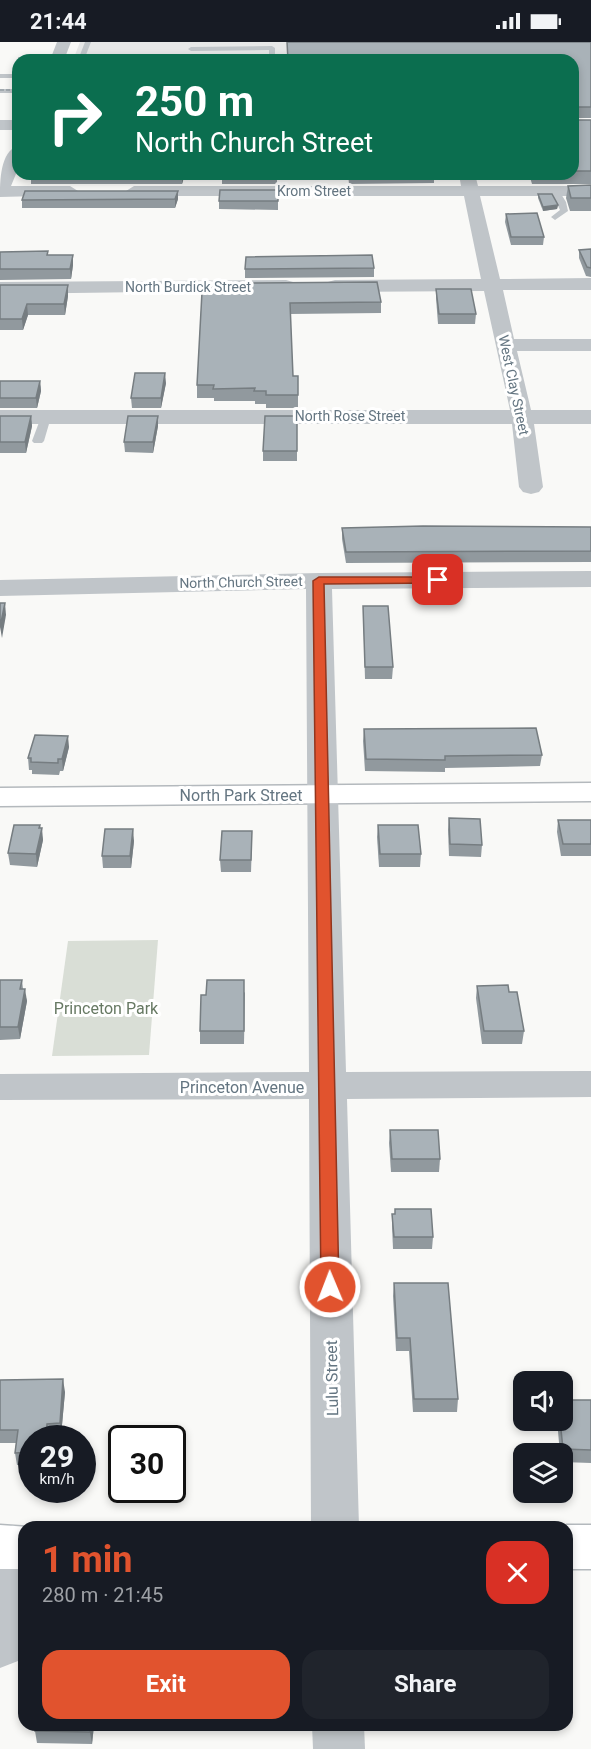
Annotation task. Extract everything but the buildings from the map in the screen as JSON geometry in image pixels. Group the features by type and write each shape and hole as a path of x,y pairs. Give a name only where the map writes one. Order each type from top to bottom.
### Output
{"main road":[{"name":"North Park Street","path":"0,796 591,792"},
{"path":"573,1547 591,1547"}],"street":[{"path":"12,164 0,191 81,191"},
{"name":"Krom Street","path":"117,191 469,183 555,191 591,191"},
{"name":"West Clay Street","path":"469,183 522,417 531,487"},
{"name":"North Burdick Street","path":"0,288 591,284"},
{"path":"506,345 591,345"},
{"name":"North Rose Street","path":"0,417 591,417"},
{"name":"North Church Street","path":"0,588 319,581 591,579"},
{"name":"Lulu Street","path":"319,581 335,1521"},
{"name":"Princeton Avenue","path":"0,1087 591,1084"},
{"path":"0,1644 12,1547"},
{"path":"338,1731 339,1749"}],"lane":[{"path":"192,45 272,48 272,54"},
{"path":"555,191 562,202 564,211 555,217"},
{"path":"38,441 46,417"}],"shaded area":[{"path":"80,42 591,42 591,84 579,68 579,54 75,54"}],"green space":[{"name":"Princeton Park","path":"158,940 149,1055 52,1056 68,941"}],"railway":[{"path":"0,90 12,90"}],"route":[{"path":"330,1287 319,581 438,580"}]}
